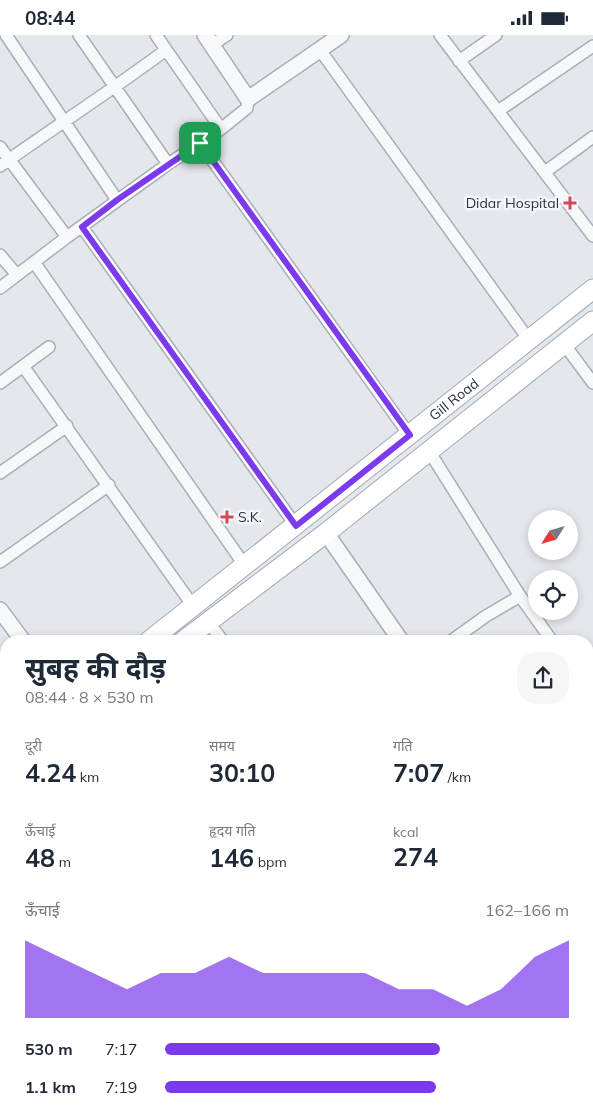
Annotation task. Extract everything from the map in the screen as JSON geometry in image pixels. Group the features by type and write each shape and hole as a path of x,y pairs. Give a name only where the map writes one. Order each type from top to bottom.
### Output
{"main road":[{"name":"Gill Road","path":"157,635 593,289"},
{"name":"Gill Road","path":"192,635 326,533 593,321"}],"street":[{"path":"6,35 117,200"},
{"path":"79,35 114,89 168,164"},
{"path":"156,35 221,129"},
{"path":"0,288 117,200 221,129 247,108 248,99 209,40 227,35"},
{"path":"248,99 341,35"},
{"path":"440,35 593,237"},
{"path":"459,61 496,35"},
{"path":"498,111 593,46"},
{"path":"4,163 64,120 114,89 166,50"},
{"path":"320,50 529,341"},
{"path":"545,172 593,137"},
{"path":"200,143 410,435"},
{"path":"0,147 4,163 68,237"},
{"path":"82,227 296,526"},
{"path":"0,255 17,275"},
{"path":"34,262 244,566"},
{"path":"564,344 593,383"},
{"path":"0,383 49,347"},
{"path":"23,366 193,606"},
{"path":"0,473 67,426"},
{"path":"429,451 520,596 548,635"},
{"path":"0,562 109,485"},
{"path":"326,533 396,635"},
{"path":"459,635 486,616 520,596"},
{"path":"0,610 19,635"},
{"path":"208,622 218,635"}],"place":[{"name":"Didar Hospital","path":"570,203"},
{"name":"S.K.","path":"227,517"}],"route":[{"path":"200,143 410,435 296,526 82,227 117,200 200,143"}]}
